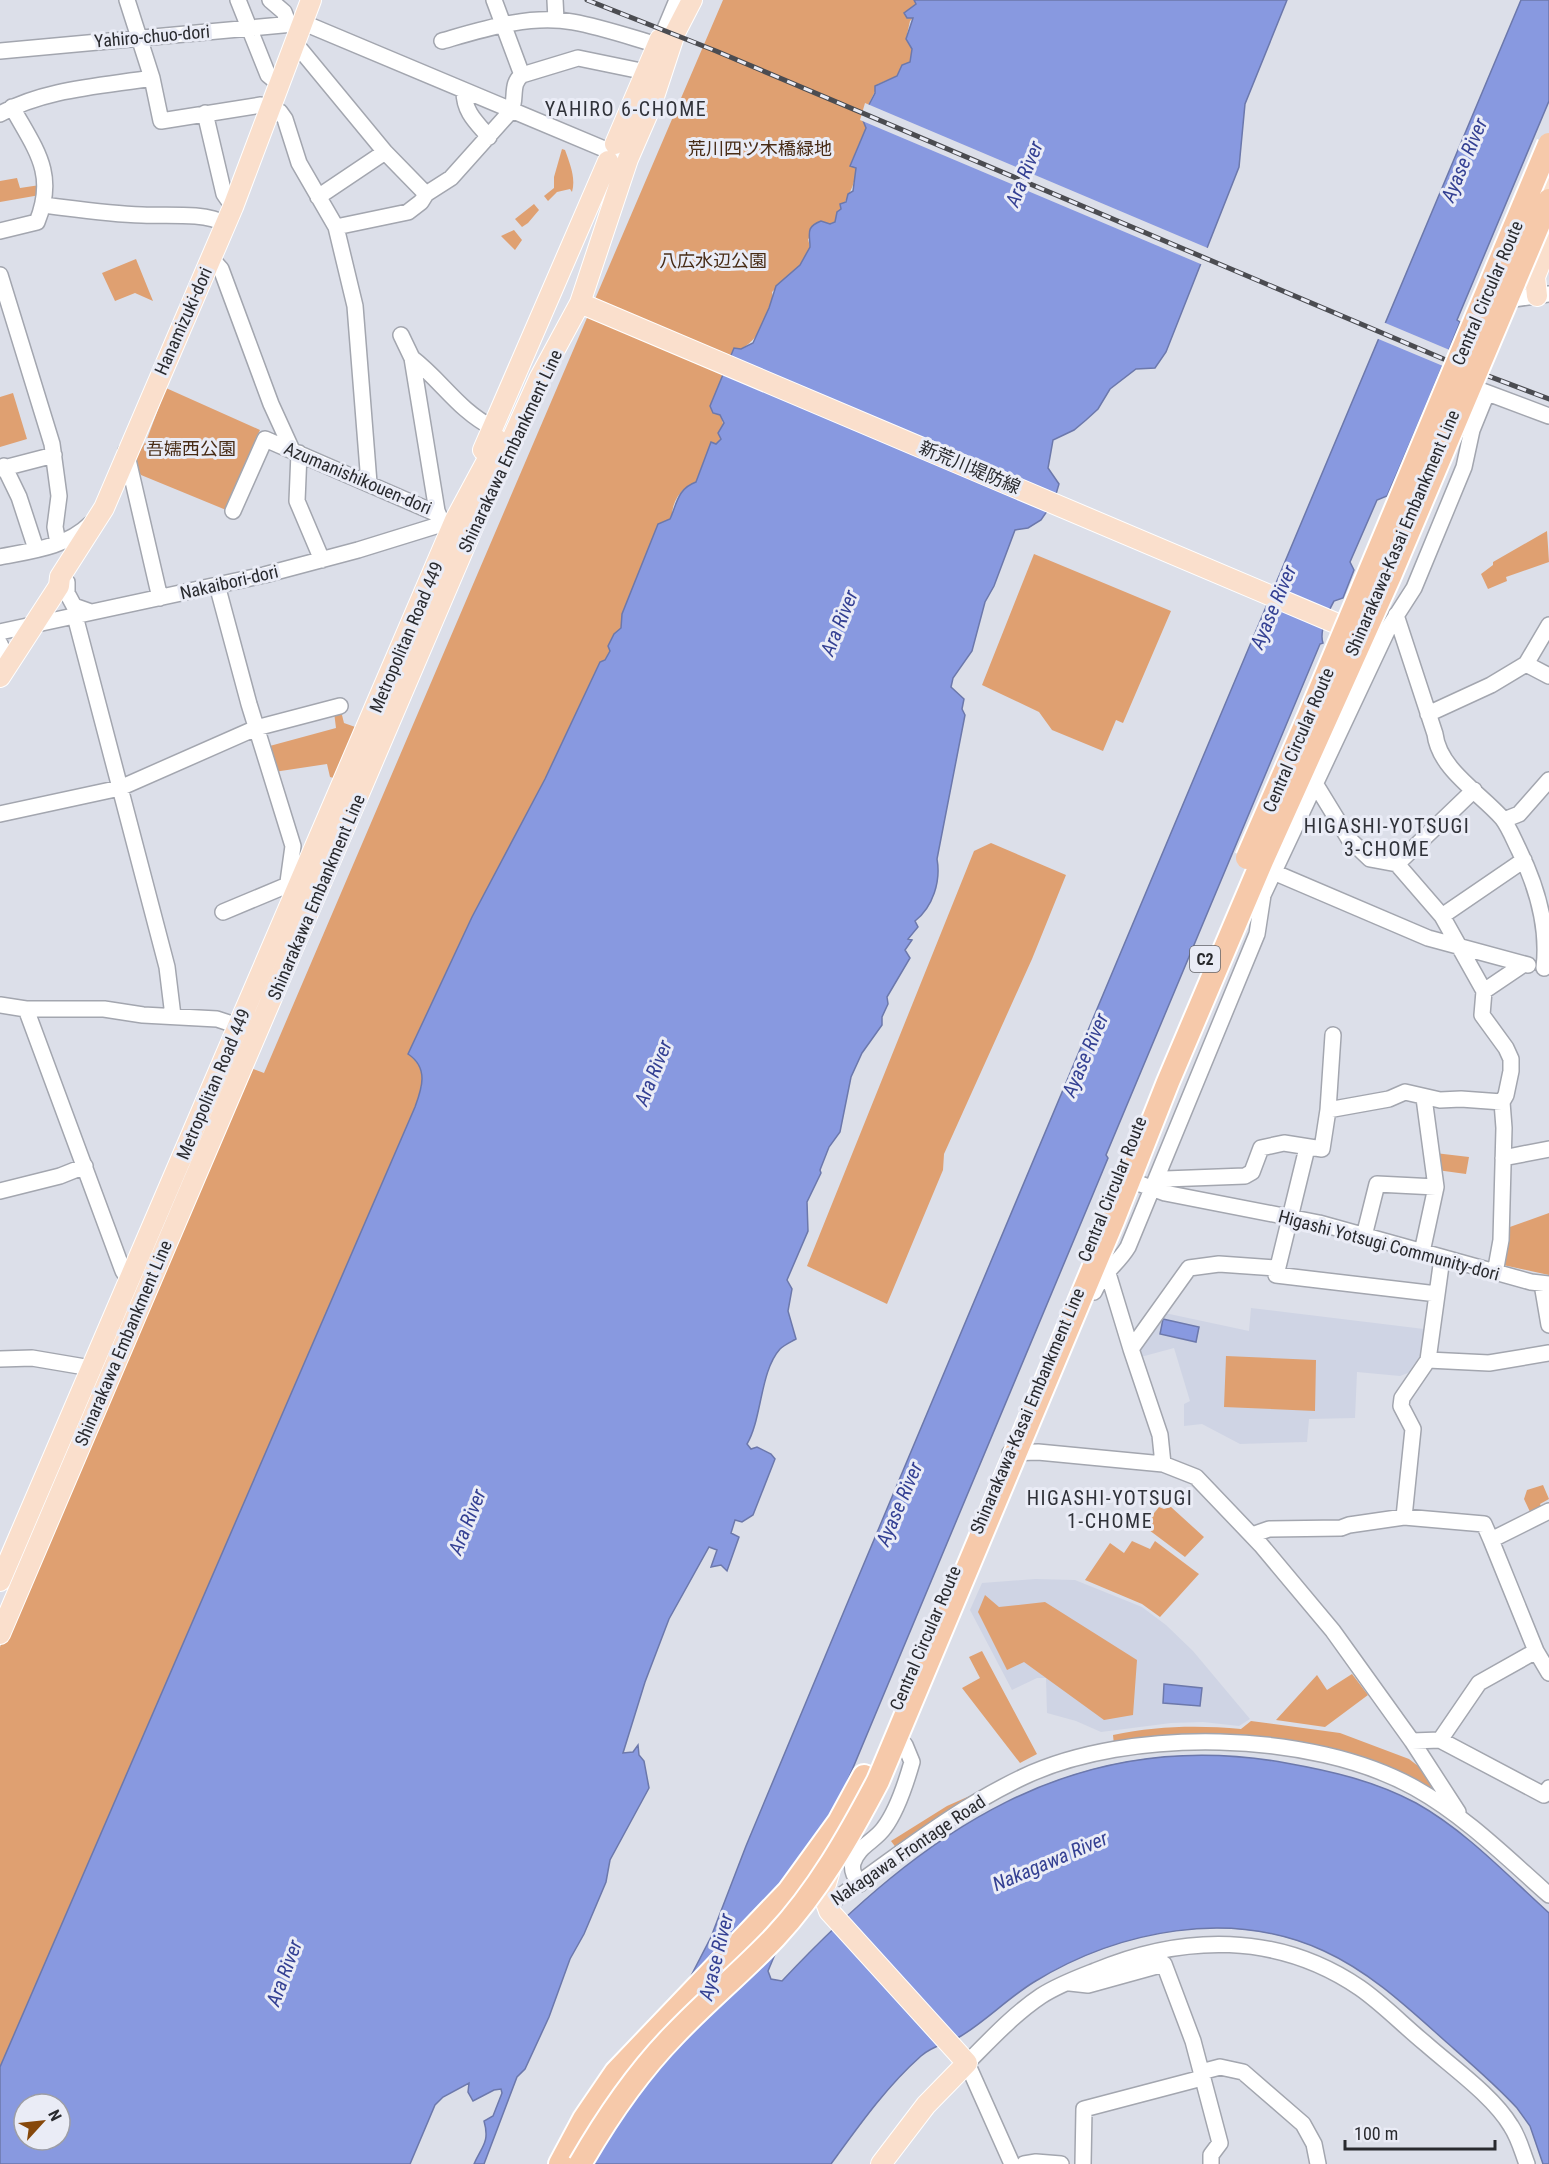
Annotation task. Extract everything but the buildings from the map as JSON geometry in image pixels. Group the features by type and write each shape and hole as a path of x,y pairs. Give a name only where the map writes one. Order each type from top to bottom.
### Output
{"highway":[{"name":"Central Circular Route","path":"560,2164 584,2119 616,2072 789,1891 839,1822 864,1776 975,1521 1255,838 1310,716 1549,144"},
{"path":"1310,716 1483,330 1549,168"},
{"name":"Central Circular Route","path":"580,2164 616,2106 652,2059 775,1937 803,1904 829,1868 878,1781 1264,866 1549,200"},
{"path":"1264,866 1335,724 1427,529 1459,439 1549,223"}],"main road":[{"path":"296,31 311,0"},
{"path":"617,155 651,106 675,33 692,0"},
{"name":"Hanamizuki-dori","path":"104,508 126,451 229,215 279,84 296,31"},
{"path":"466,501 474,470 617,155 646,72 660,40"},
{"name":"Shinarakawa Embankment Line","path":"0,1634 28,1562 539,379 588,306 617,155"},
{"path":"1500,301 1549,179"},
{"path":"1500,301 1549,232"},
{"path":"1545,299 1535,277 1549,240"},
{"name":"Shinarakawa-Kasai Embankment Line","path":"829,1910 824,1884 878,1769 1018,1453 1091,1258 1124,1178 1264,866 1299,769 1424,487 1500,301"},
{"name":"新荒川堤防線","path":"588,306 1359,633"},
{"path":"445,519 466,501 512,412 539,379"},
{"path":"2,675 62,582 104,508"},
{"name":"Metropolitan Road 449","path":"0,1581 238,1026 445,519"},
{"path":"829,1910 964,2060 880,2164"}],"street":[{"path":"127,0 152,78 161,121 261,105 270,107 285,119 299,163 336,227 355,306 369,483"},
{"path":"238,0 268,75 279,84"},
{"path":"270,0 284,12 385,152 426,194"},
{"path":"494,0 522,75"},
{"path":"555,0 556,20"},
{"path":"442,41 502,24 556,20 660,40 677,0"},
{"name":"Yahiro-chuo-dori","path":"0,51 250,27 296,31"},
{"path":"296,31 464,91 617,155"},
{"path":"336,227 408,212 421,202 426,194 451,178 511,111 514,104 514,84 522,75 578,58 646,72"},
{"path":"0,231 37,222 43,206 45,167 6,110 55,94 152,78"},
{"path":"464,91 464,105 468,113 489,137"},
{"path":"43,206 218,220 229,215 205,113"},
{"path":"318,197 385,152"},
{"path":"211,258 221,268 271,404 297,501 322,560"},
{"path":"0,275 54,455 58,496 55,527 58,543"},
{"path":"1500,301 1545,299"},
{"path":"401,335 412,358 445,519"},
{"path":"412,358 428,370 467,412 493,428"},
{"path":"1466,385 1549,416"},
{"path":"878,1769 887,1764 905,1745 1018,1453 1099,1280 1128,1247 1257,934 1263,895 1264,866 1316,785 1396,615 1414,588 1464,467 1472,430 1487,393"},
{"path":"233,511 284,447"},
{"name":"Azumanishikouen-dori","path":"284,447 369,483 445,519"},
{"path":"126,451 160,598"},
{"path":"54,455 2,468 20,497 39,549 51,551 58,558 62,582 74,606 91,612"},
{"name":"Hanamizuki-dori","path":"0,557 58,543 87,528 104,508"},
{"name":"Nakaibori-dori","path":"0,632 322,560 445,519"},
{"path":"217,585 256,728 292,846 288,882 294,885"},
{"path":"1264,866 1428,938 1547,969 1548,943 1541,895 1504,820 1446,762 1437,745 1396,615"},
{"path":"75,616 167,967 173,1016"},
{"path":"1428,714 1491,686 1526,664 1549,625"},
{"path":"0,644 5,656 2,675"},
{"path":"1526,664 1549,676"},
{"path":"0,814 120,788 256,728 340,706"},
{"path":"1504,820 1519,814 1549,780"},
{"path":"1316,785 1349,838 1370,859 1397,864 1442,916 1484,991 1482,1015 1511,1059 1508,1087 1502,1102 1501,1240 1495,1273"},
{"path":"1397,864 1474,790"},
{"path":"1442,916 1524,860"},
{"path":"223,912 294,885"},
{"path":"1484,991 1524,964"},
{"path":"0,1005 26,1009 104,1009 143,1015 217,1019 238,1026"},
{"path":"26,1009 123,1271 129,1280"},
{"path":"1155,1183 1165,1179 1245,1176 1252,1172 1261,1148 1284,1143 1322,1149 1328,1110 1333,1035"},
{"path":"1328,1110 1389,1099 1405,1092 1424,1098 1502,1102"},
{"path":"1422,1252 1436,1187 1424,1098"},
{"path":"1307,1148 1276,1275 1437,1294"},
{"path":"1503,1158 1549,1149"},
{"path":"0,1191 60,1176 85,1166"},
{"name":"Higashi Yotsugi Community-dori","path":"1124,1178 1155,1183 1214,1204 1289,1218 1364,1236 1495,1273 1546,1284"},
{"path":"1364,1236 1377,1184 1436,1187"},
{"path":"1091,1258 1110,1268 1131,1349 1160,1435 1163,1464"},
{"path":"1404,1517 1413,1429 1401,1406 1402,1398 1428,1359 1442,1258"},
{"path":"1131,1349 1189,1268 1219,1264 1277,1268"},
{"path":"1546,1284 1549,1325"},
{"path":"1428,1359 1489,1363 1549,1353"},
{"path":"0,1359 33,1359 91,1368"},
{"path":"1018,1453 1163,1464 1196,1477 1252,1535 1333,1631 1412,1741 1460,1816"},
{"path":"1491,1540 1549,1511"},
{"path":"1252,1535 1269,1529 1341,1528 1404,1517 1484,1524 1536,1651 1549,1673"},
{"path":"1440,1740 1479,1683 1536,1651"},
{"path":"1412,1741 1440,1740 1544,1795 1549,1788"},
{"name":"Nakagawa Frontage Road","path":"829,1910 909,1846 968,1806 1025,1776 1078,1758 1161,1742 1258,1745 1350,1762 1412,1786 1460,1816 1549,1895"},
{"path":"860,1884 853,1873 852,1865 861,1848 878,1835 888,1822 912,1762 905,1745"},
{"path":"1011,2164 964,2060 1040,1996 1066,1983 1138,1955 1195,1944 1242,1944 1296,1958 1325,1969 1360,1988 1492,2104 1510,2124 1527,2164"},
{"path":"1066,1983 1088,1985 1164,1964 1201,2075 1220,2143 1211,2155 1212,2164"},
{"path":"1083,2164 1084,2109 1201,2075 1220,2067 1243,2072 1304,2124 1314,2144 1318,2164"},
{"path":"1024,2164 1036,2162 1061,2164"}],"shaded area":[{"path":"1251,1308 1424,1329 1420,1356 1408,1373 1400,1376 1357,1372 1355,1418 1309,1419 1307,1442 1240,1444 1202,1424 1184,1426 1184,1404 1190,1401 1174,1348 1137,1358 1134,1348 1160,1312 1249,1331"},
{"path":"1035,1579 1075,1580 1142,1607 1166,1625 1193,1651 1250,1719 1239,1726 1203,1722 1171,1723 1101,1732 1076,1721 1047,1713 1046,1678 1037,1678 1012,1690 970,1610 982,1583"}],"green space":[{"name":"荒川四ツ木橋緑地","path":"723,0 914,0 916,4 906,39 913,49 911,63 902,65 897,76 878,84 866,111 866,128 850,165 856,168 854,183 835,222 827,224 808,239 810,247 800,265 772,292 773,298 768,313 758,334 741,349 720,415 723,434 716,444 711,442 696,482 686,487 676,499 672,514 621,628 608,646 610,651 605,660 600,662 545,779 472,917 408,1054 419,1066 422,1078 415,1107 0,2067 0,1647 248,1067 264,1073"},
{"path":"562,149 565,150 572,171 572,192 570,189 557,192 548,201 544,196 554,188 554,177"},
{"path":"17,178 20,188 40,185 40,195 0,202 0,181"},
{"path":"534,204 539,210 522,227 515,219"},
{"path":"514,230 522,240 515,250 501,236"},
{"path":"136,259 153,301 135,293 115,301 102,273"},
{"name":"吾嬬西公園","path":"166,388 260,430 255,440 261,444 231,512 141,475 133,463 147,439"},
{"path":"13,393 27,439 0,447 0,397"},
{"path":"1547,531 1549,562 1506,577 1507,581 1488,589 1481,574 1493,565 1493,562"},
{"path":"1034,554 1171,611 1123,723 1116,720 1103,751 1052,730 1039,712 982,685"},
{"path":"341,711 344,723 358,728 337,779 330,777 327,764 274,772 266,747 336,728 334,712"},
{"path":"991,843 1066,875 1032,959 944,1154 943,1170 887,1304 807,1266 974,851"},
{"path":"1435,1153 1469,1157 1466,1174 1437,1170"},
{"path":"1549,1213 1549,1275 1503,1265 1507,1228"},
{"path":"1226,1356 1316,1360 1315,1411 1224,1407"},
{"path":"1543,1485 1549,1499 1540,1504 1542,1509 1531,1514 1524,1499 1527,1490"},
{"path":"1159,1507 1164,1509 1171,1507 1204,1537 1185,1557 1149,1530 1146,1523"},
{"path":"1132,1541 1150,1549 1155,1541 1199,1574 1160,1617 1142,1604 1085,1580 1110,1543 1124,1553"},
{"path":"985,1595 999,1607 1045,1602 1137,1660 1133,1715 1104,1720 1024,1662 1007,1670 978,1612"},
{"path":"982,1651 1037,1754 1020,1763 962,1688 980,1678 969,1657"},
{"path":"1352,1674 1368,1695 1325,1727 1276,1720 1317,1675 1327,1690"},
{"path":"1251,1721 1340,1733 1409,1759 1422,1769 1446,1799 1322,1749 1114,1745 1113,1735 1129,1732 1177,1727 1241,1729"},
{"path":"983,1790 897,1849 891,1841 947,1806"}],"water":[{"name":"Ara River","path":"914,0 1287,0 1245,104 1239,167 1166,352 1155,368 1136,369 1110,389 1098,409 1086,420 1074,430 1053,440 1048,468 1059,484 1054,501 1041,520 1028,528 1015,530 994,586 985,602 972,651 953,678 951,687 964,699 962,709 965,715 937,859 937,885 927,908 915,921 918,927 908,939 912,940 905,950 910,958 887,997 888,1004 882,1017 882,1025 862,1053 851,1077 840,1132 829,1147 820,1170 821,1173 807,1202 808,1231 787,1280 792,1289 788,1311 796,1339 782,1348 773,1358 756,1422 747,1444 751,1449 757,1447 771,1454 775,1459 753,1515 742,1522 735,1520 731,1533 739,1537 727,1571 721,1565 711,1567 717,1550 709,1547 669,1619 645,1682 623,1753 633,1752 638,1745 639,1755 644,1761 649,1788 610,1860 606,1882 584,1934 570,1959 549,2017 525,2069 517,2077 484,2164 474,2164 486,2139 484,2121 493,2116 502,2093 501,2089 494,2090 473,2101 468,2092 469,2083 443,2097 435,2105 410,2164 0,2164 0,2067 415,1107 422,1079 419,1066 408,1054 472,917 545,779 600,662 605,660 610,651 608,646 614,634 621,628 622,614 658,524 670,519 681,493 696,482 711,442 716,444 721,439 718,433 724,423 720,415 713,413 710,406 734,348 741,349 753,343 776,286 800,265 810,247 810,228 821,221 830,224 835,222 837,212 841,209 840,204 846,202 848,194 853,191 856,168 850,166 866,128 862,118 875,93 875,86 897,76 902,65 910,62 912,49 906,39 913,18 907,18 904,13 916,4"},
{"path":"1521,0 1549,0 1549,101 1457,320 1460,322 1406,453 1387,496 1377,500 1350,562 1354,570 1343,598 1334,601 1327,616 1322,633 1323,643 1320,644 1106,1155 1108,1158 768,1971 771,1979 782,1981 835,1928 890,1879 947,1837 1007,1802 1070,1776 1137,1760 1209,1755 1286,1763 1336,1773 1400,1795 1434,1814 1486,1854 1549,1913 1549,2164 1543,2164 1530,2126 1509,2099 1416,2015 1357,1969 1324,1951 1288,1938 1251,1930 1214,1928 1176,1931 1139,1938 1102,1949 1034,1982 970,2030 956,2039 930,2049 921,2056 884,2094 831,2164 594,2164 711,1937 746,1846 847,1604"},
{"path":"1163,1319 1199,1327 1196,1342 1160,1334"},
{"path":"1164,1684 1202,1688 1200,1706 1163,1703"}],"pier":[{"path":"865,103 1210,249 1203,265 860,120"},
{"path":"1383,322 1452,351 1443,366 1376,338"}],"railway":[{"path":"587,0 716,51 1446,360 1549,399"}],"district":[{"name":"YAHIRO 6-CHOME","path":"626,109"},
{"name":"HIGASHI-YOTSUGI 3-CHOME","path":"1387,838"},
{"name":"HIGASHI-YOTSUGI 1-CHOME","path":"1110,1510"}],"water label":[{"name":"Ayase River","path":"1464,160"},
{"name":"Ayase River","path":"1273,607"},
{"name":"Ayase River","path":"1085,1055"},
{"name":"Ayase River","path":"899,1504"},
{"name":"Nakagawa River","path":"1050,1861"},
{"name":"Ayase River","path":"716,1957"}],"park label":[{"name":"八広水辺公園","path":"713,260"}]}
